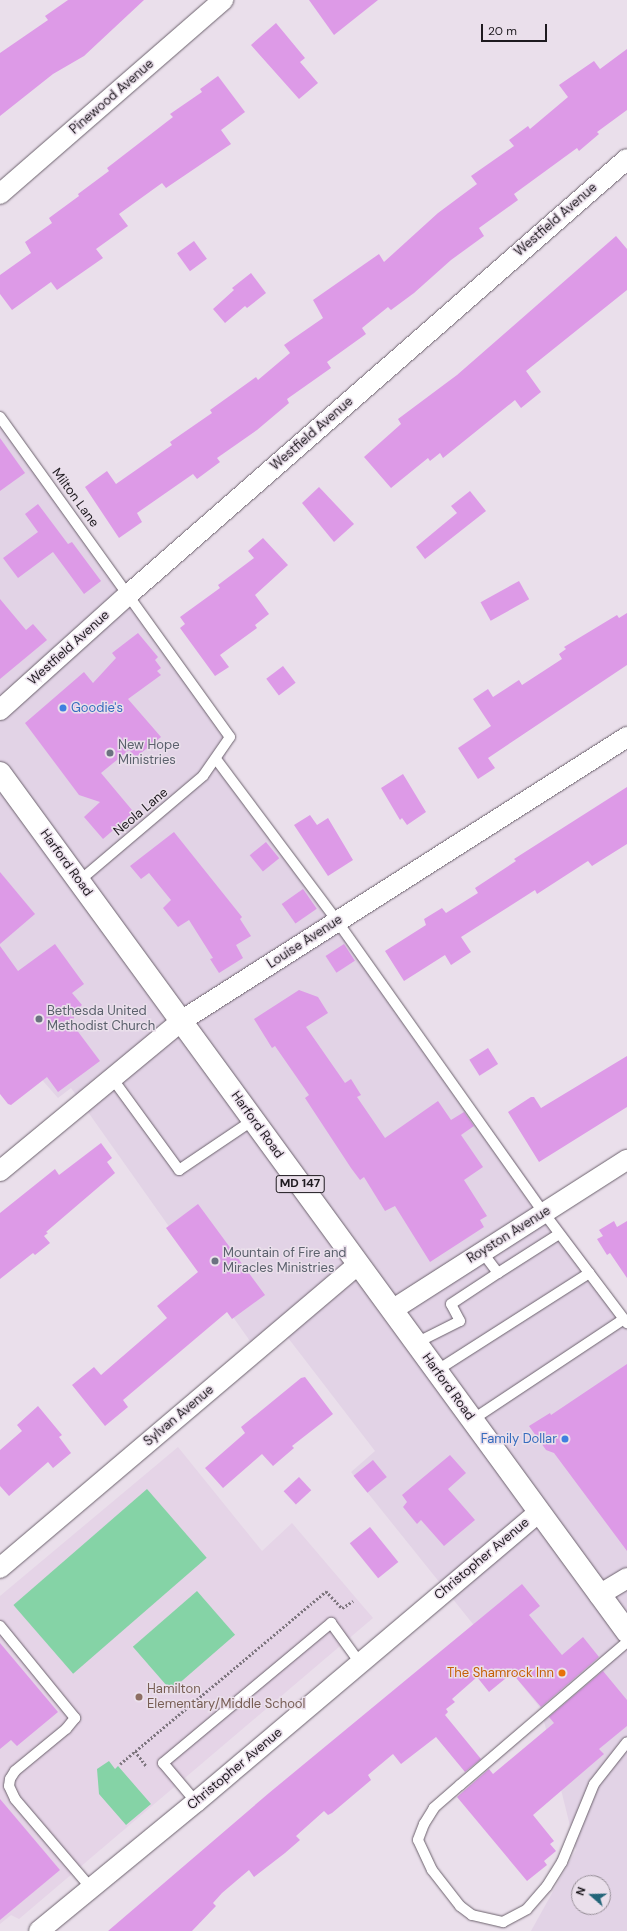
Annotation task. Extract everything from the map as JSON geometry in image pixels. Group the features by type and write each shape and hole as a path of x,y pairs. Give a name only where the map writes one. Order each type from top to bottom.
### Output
{"main road":[{"name":"Harford Road","path":"0,773 627,1632"}],"street":[{"name":"Pinewood Avenue","path":"0,194 223,0"},
{"name":"Westfield Avenue","path":"0,710 129,594 627,159"},
{"name":"Louise Avenue","path":"0,1171 181,1021 627,737"},
{"name":"Royston Avenue","path":"392,1310 627,1160"},
{"name":"Sylvan Avenue","path":"0,1568 358,1264"},
{"name":"Christopher Avenue","path":"39,1931 196,1802 538,1512"},
{"path":"599,1595 627,1578"}],"lane":[{"name":"Milton Lane","path":"0,417 129,594 230,737 216,759"},
{"name":"Neola Lane","path":"79,881 204,776 216,759"},
{"path":"216,759 337,921 559,1234 625,1321 472,1420"},
{"path":"112,1078 179,1170 253,1120"},
{"path":"416,1343 460,1321 450,1304 559,1234"},
{"path":"482,1252 498,1273"},
{"path":"436,1371 589,1274"},
{"path":"196,1802 163,1763 331,1623 360,1663"},
{"path":"0,1626 76,1718 66,1730 15,1771 10,1779 9,1786 15,1799 91,1888"},
{"path":"627,1642 434,1808 424,1824 418,1840 432,1870 460,1906 472,1915 502,1922 527,1909 546,1886 562,1862 594,1784 627,1742"}],"path":[{"path":"120,1764 326,1591 342,1608 353,1601"}],"shaded area":[{"path":"0,420 228,736 225,764 627,1315 627,1931 531,1931 576,1850 541,1709 351,1472 375,1451 282,1330 257,1351 71,1088 58,1098 0,1032"},
{"name":"Hamilton Elementary/Middle School","path":"178,1447 262,1551 292,1523 373,1618 19,1919 11,1915 0,1924 0,1596"}],"green space":[{"path":"147,1489 207,1558 73,1674 13,1605"},
{"path":"197,1591 235,1635 171,1691 133,1647"},
{"path":"109,1761 115,1769 118,1766 151,1804 126,1825 99,1794 97,1769"}],"building":[{"path":"68,0 144,0 84,56 53,74 0,116 0,53 48,20 45,16"},
{"path":"309,0 378,0 334,35"},
{"path":"276,23 305,58 300,62 318,83 299,99 251,45"},
{"path":"627,49 627,110 597,132 599,134 579,151 577,148 514,194 518,200 479,228 484,236 451,260 414,293 391,310 388,307 362,328 366,334 327,362 331,368 287,399 289,403 257,430 217,458 220,462 197,479 193,474 137,513 142,522 119,538 85,487 107,471 116,484 172,445 170,442 212,413 210,410 256,377 258,380 290,353 284,345 323,318 313,300 379,254 384,262 438,213 477,184 471,176 514,146 509,140 528,126 530,129 568,97 559,85 594,61 600,69"},
{"path":"218,76 245,112 221,130 231,144 166,188 162,183 119,214 128,226 96,249 103,258 57,290 51,282 12,310 0,294 0,275 31,253 25,242 52,223 49,218 109,171 107,168 173,117 170,114 202,92 200,89"},
{"path":"616,236 627,249 627,290 526,371 541,392 521,408 515,400 443,458 440,453 430,461 428,458 391,488 364,457 401,424 398,419 457,375"},
{"path":"194,241 207,259 190,271 177,253"},
{"path":"251,273 266,293 247,308 245,306 225,323 213,309 234,290 232,288"},
{"path":"0,438 25,473 0,491"},
{"path":"319,487 354,524 334,542 302,503"},
{"path":"470,491 486,511 425,559 416,547 457,513 451,506"},
{"path":"38,504 68,544 72,542 101,581 84,594 53,552 18,578 3,558 38,532 25,514"},
{"path":"263,538 288,565 255,595 269,614 255,625 257,628 220,655 229,667 215,676 180,628 185,624 180,617 220,588 218,585 254,558 248,551"},
{"path":"519,581 529,599 491,621 481,602"},
{"path":"0,599 26,630 33,624 47,640 0,679"},
{"path":"627,613 627,665 488,758 495,768 478,779 458,748 491,726 473,699 488,689 493,697 519,680 522,685 562,659 559,654 566,649 564,647 617,615 619,618"},
{"path":"138,633 158,657 155,660 161,668 157,671 161,675 128,699 161,737 136,757 129,750 101,773 137,816 132,814 103,839 84,817 100,802 79,795 25,723 84,672 93,683 116,658 112,653"},
{"path":"283,666 296,683 279,695 266,679"},
{"path":"403,774 426,812 407,825 402,818 400,820 381,788"},
{"path":"627,787 627,844 592,866 588,861 537,894 535,890 461,937 471,952 451,965 445,955 404,981 385,951 426,925 424,919 442,908 446,913 478,893 475,888 516,861 514,859"},
{"path":"310,815 317,825 328,818 353,860 328,876 294,825"},
{"path":"174,832 242,917 240,919 251,936 236,945 243,958 219,973 210,959 213,958 189,920 178,927 163,908 171,900 149,873 141,879 130,866"},
{"path":"266,842 279,858 263,872 250,855"},
{"path":"0,872 35,914 0,944"},
{"path":"303,889 317,909 295,924 282,904"},
{"name":"Bethesda United Methodist Church","path":"55,944 84,984 72,993 82,1005 75,1011 73,1025 100,1061 58,1092 47,1077 11,1105 8,1104 0,1094 0,946 18,971"},
{"path":"344,944 355,961 336,973 326,956"},
{"path":"299,990 318,997 328,1013 306,1027 345,1083 351,1079 361,1095 357,1097 385,1138 438,1101 451,1120 464,1112 474,1126 461,1135 483,1167 464,1180 487,1216 480,1220 484,1227 430,1262 395,1206 385,1211 364,1177 360,1180 351,1168 305,1098 309,1095 275,1046 272,1048 254,1019"},
{"path":"488,1048 498,1064 479,1076 469,1060"},
{"path":"627,1056 627,1107 539,1162 508,1112 531,1097 534,1097 541,1108"},
{"path":"101,1143 112,1158 107,1162 115,1173 46,1232 48,1233 44,1236 50,1243 35,1255 33,1253 0,1279 0,1213 55,1169 59,1175"},
{"path":"198,1204 265,1295 232,1319 227,1312 123,1400 128,1407 105,1426 72,1385 94,1367 101,1375 167,1318 157,1306 198,1272 166,1228"},
{"path":"614,1221 617,1227 627,1221 627,1278 610,1253 607,1255 597,1239 603,1236 599,1230"},
{"path":"627,1364 627,1551 554,1453 546,1450 529,1426 550,1413 551,1415"},
{"path":"305,1377 333,1414 292,1446 294,1448 273,1466 262,1454 223,1488 205,1468 245,1433 241,1427 301,1378"},
{"path":"38,1406 62,1435 59,1437 71,1453 53,1468 48,1462 9,1496 0,1486 0,1450 22,1431 17,1425"},
{"path":"450,1455 466,1473 448,1489 475,1520 444,1546 421,1520 417,1524 403,1507 407,1502 402,1495"},
{"path":"373,1460 387,1477 367,1493 354,1476"},
{"path":"299,1477 311,1490 296,1504 284,1491"},
{"path":"370,1527 398,1562 378,1578 350,1543"},
{"path":"522,1584 540,1606 529,1615 562,1655 583,1637 599,1657 541,1707 512,1673 489,1692 477,1677 452,1699 455,1702 446,1709 448,1712 445,1715 481,1759 465,1772 436,1737 401,1764 393,1754 368,1775 371,1780 332,1813 328,1815 324,1811 296,1836 300,1840 285,1853 254,1877 249,1870 222,1893 213,1903 216,1906 192,1931 108,1931 269,1793"},
{"path":"0,1643 58,1712 17,1746 11,1740 0,1749"},
{"path":"603,1671 627,1700 627,1726 599,1749 604,1754 533,1815 554,1841 550,1844 556,1851 544,1861 547,1865 527,1881 457,1797 489,1769 493,1774 554,1723 549,1717"},
{"path":"0,1799 60,1870 0,1920"}],"place":[{"name":"Goodie's","path":"63,708"},
{"name":"New Hope Ministries","path":"110,753"},
{"name":"Bethesda United Methodist Church","path":"39,1019"},
{"name":"Mountain of Fire and Miracles Ministries","path":"215,1261"},
{"name":"Family Dollar","path":"565,1439"},
{"name":"The Shamrock Inn","path":"562,1673"},
{"name":"Hamilton Elementary/Middle School","path":"139,1697"}]}
